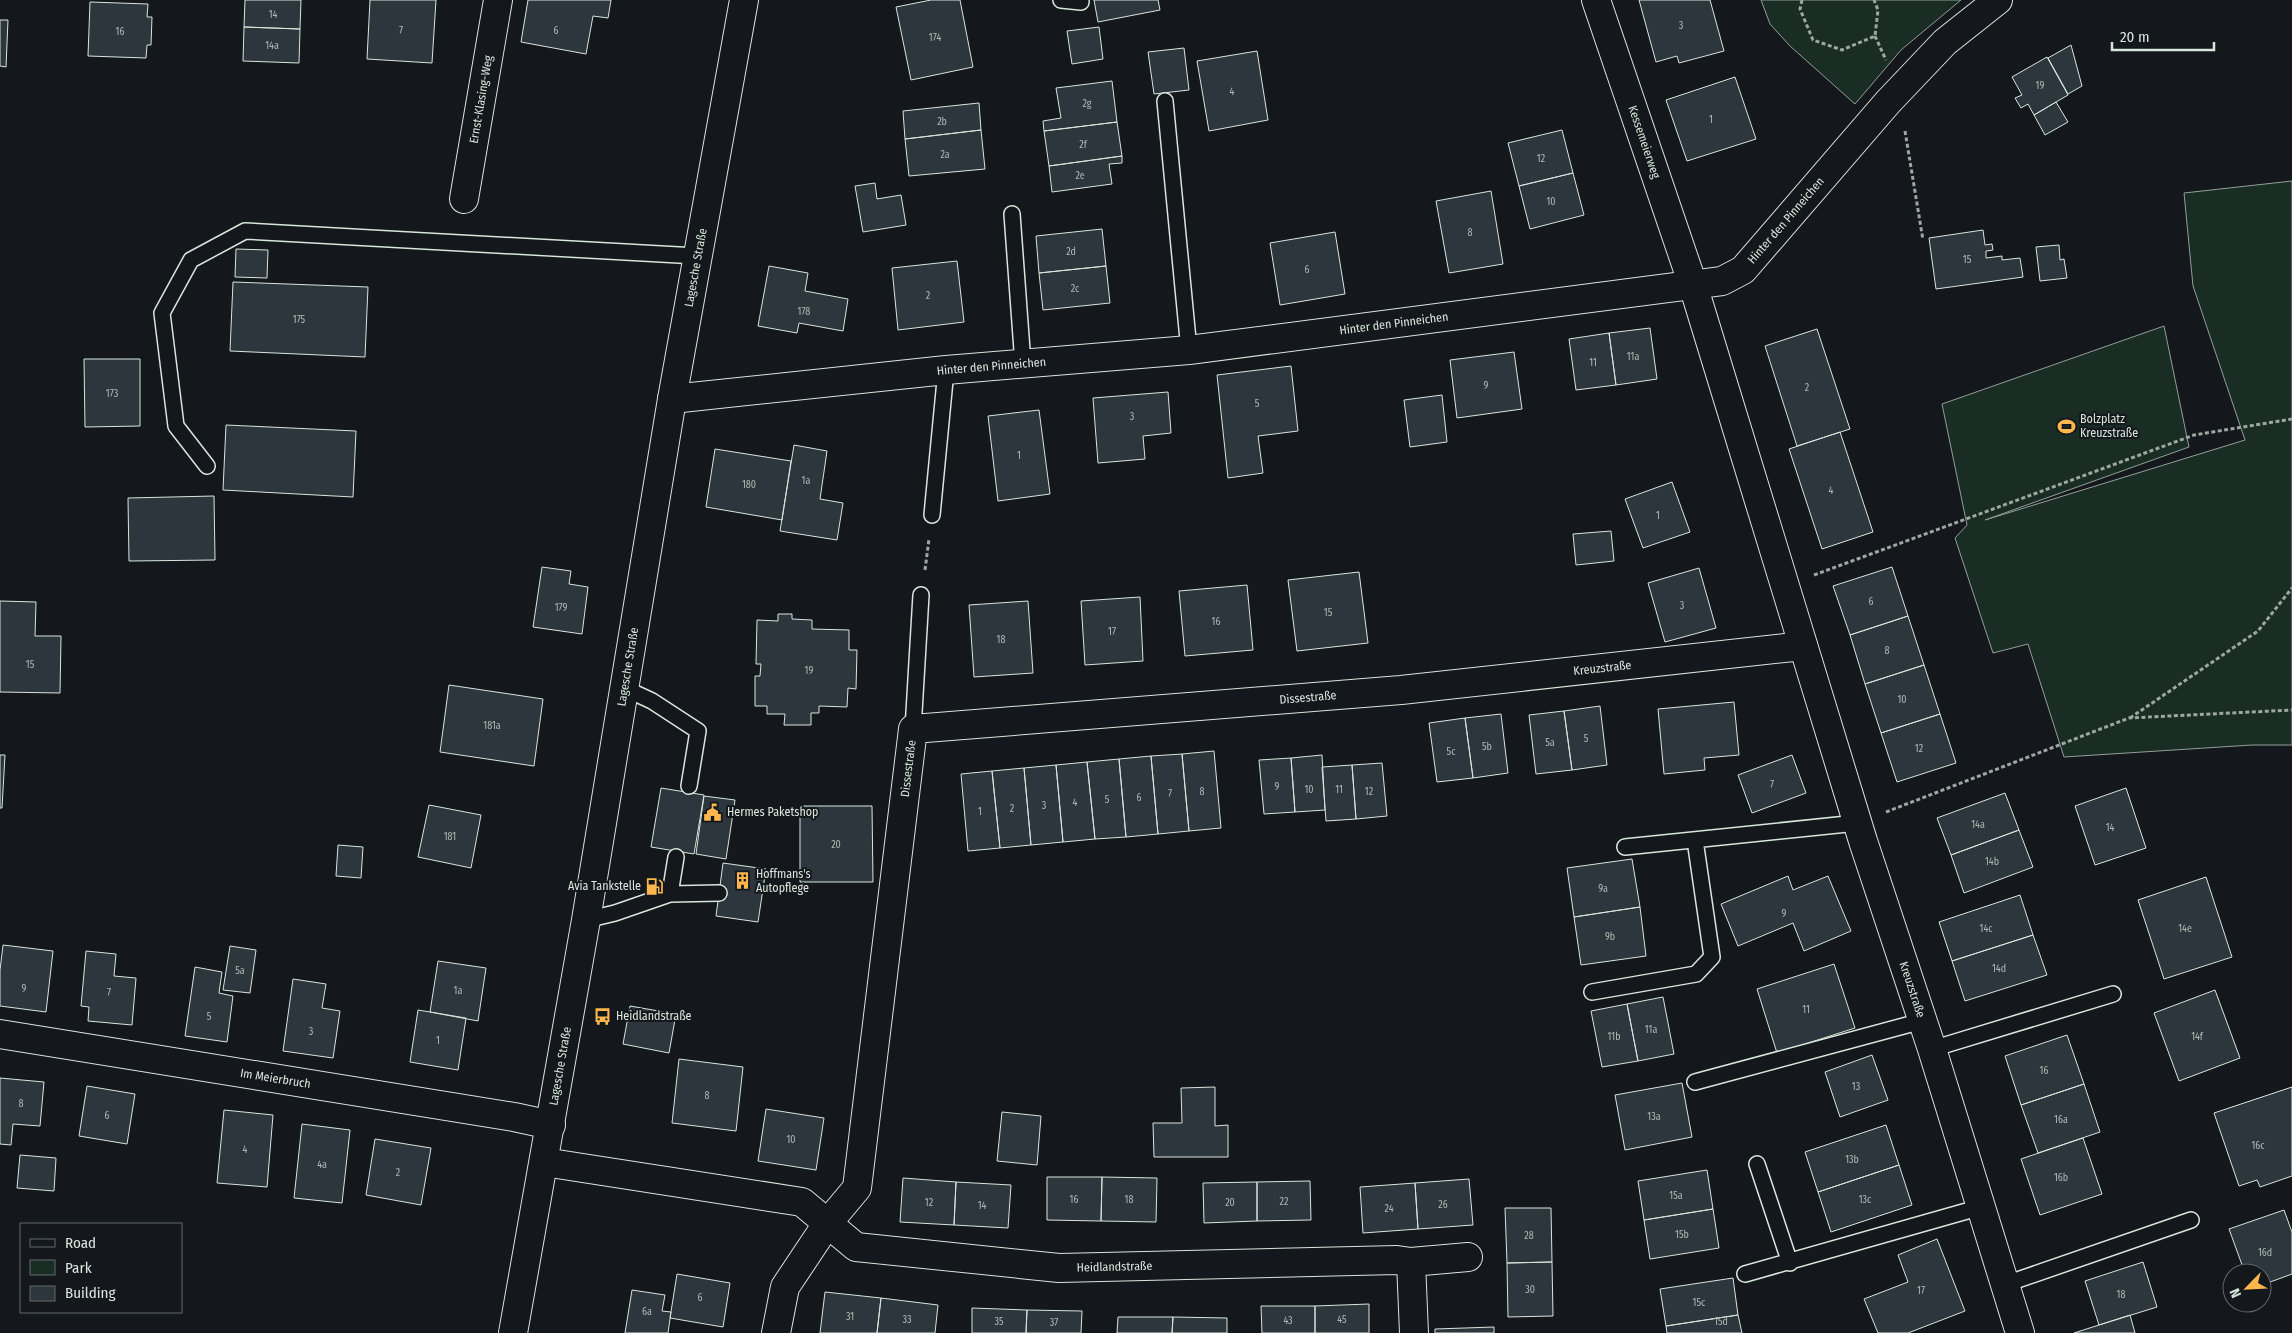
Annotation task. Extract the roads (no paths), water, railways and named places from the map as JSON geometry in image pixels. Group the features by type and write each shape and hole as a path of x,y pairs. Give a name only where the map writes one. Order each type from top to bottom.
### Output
{"street":[{"name":"Ernst-Klasing-Weg","path":"464,199 498,0"},
{"name":"Lagesche Straße","path":"513,1333 586,920 672,399 744,0"},
{"name":"Kessemeierweg","path":"1596,0 1693,285"},
{"name":"Hinter den Pinneichen","path":"672,399 946,370 1189,350 1722,281 1743,270 1888,102 1945,42 1998,0"},
{"name":"Kreuzstraße","path":"1693,285 1857,823 1932,1049 2020,1333"},
{"name":"Kreuzstraße","path":"1401,690 1802,646"},
{"name":"Dissestraße","path":"827,1224 857,1188 913,728 1401,690"},
{"name":"Im Meierbruch","path":"0,1034 551,1125"},
{"name":"Heidlandstraße","path":"544,1162 802,1202 856,1247 1059,1268 1387,1260 1411,1262 1468,1257"},
{"path":"776,1333 785,1287 827,1224"},
{"path":"1411,1262 1414,1333"}],"lane":[{"path":"1061,0 1081,2"},
{"path":"1165,101 1189,350"},
{"path":"1012,214 1024,364"},
{"path":"207,466 176,426 162,313 192,260 245,231 698,256"},
{"path":"932,515 946,370"},
{"path":"913,728 922,596"},
{"path":"624,688 652,701 698,731 688,786"},
{"path":"1625,848 1857,823"},
{"path":"1592,992 1696,974 1712,956 1695,840"},
{"path":"670,894 676,857"},
{"path":"586,920 615,913 670,894 719,893"},
{"path":"1932,1049 2113,994"},
{"path":"1695,1082 1922,1021"},
{"path":"1757,1164 1790,1262"},
{"path":"1745,1274 1981,1207"},
{"path":"2006,1284 2191,1220"}],"place":[{"name":"Bolzplatz Kreuzstraße","path":"2066,426"},
{"name":"Hermes Paketshop","path":"713,812"},
{"name":"Hoffmans's Autopflege","path":"742,881"},
{"name":"Avia Tankstelle","path":"655,886"},
{"name":"Heidlandstraße","path":"602,1016"}]}
